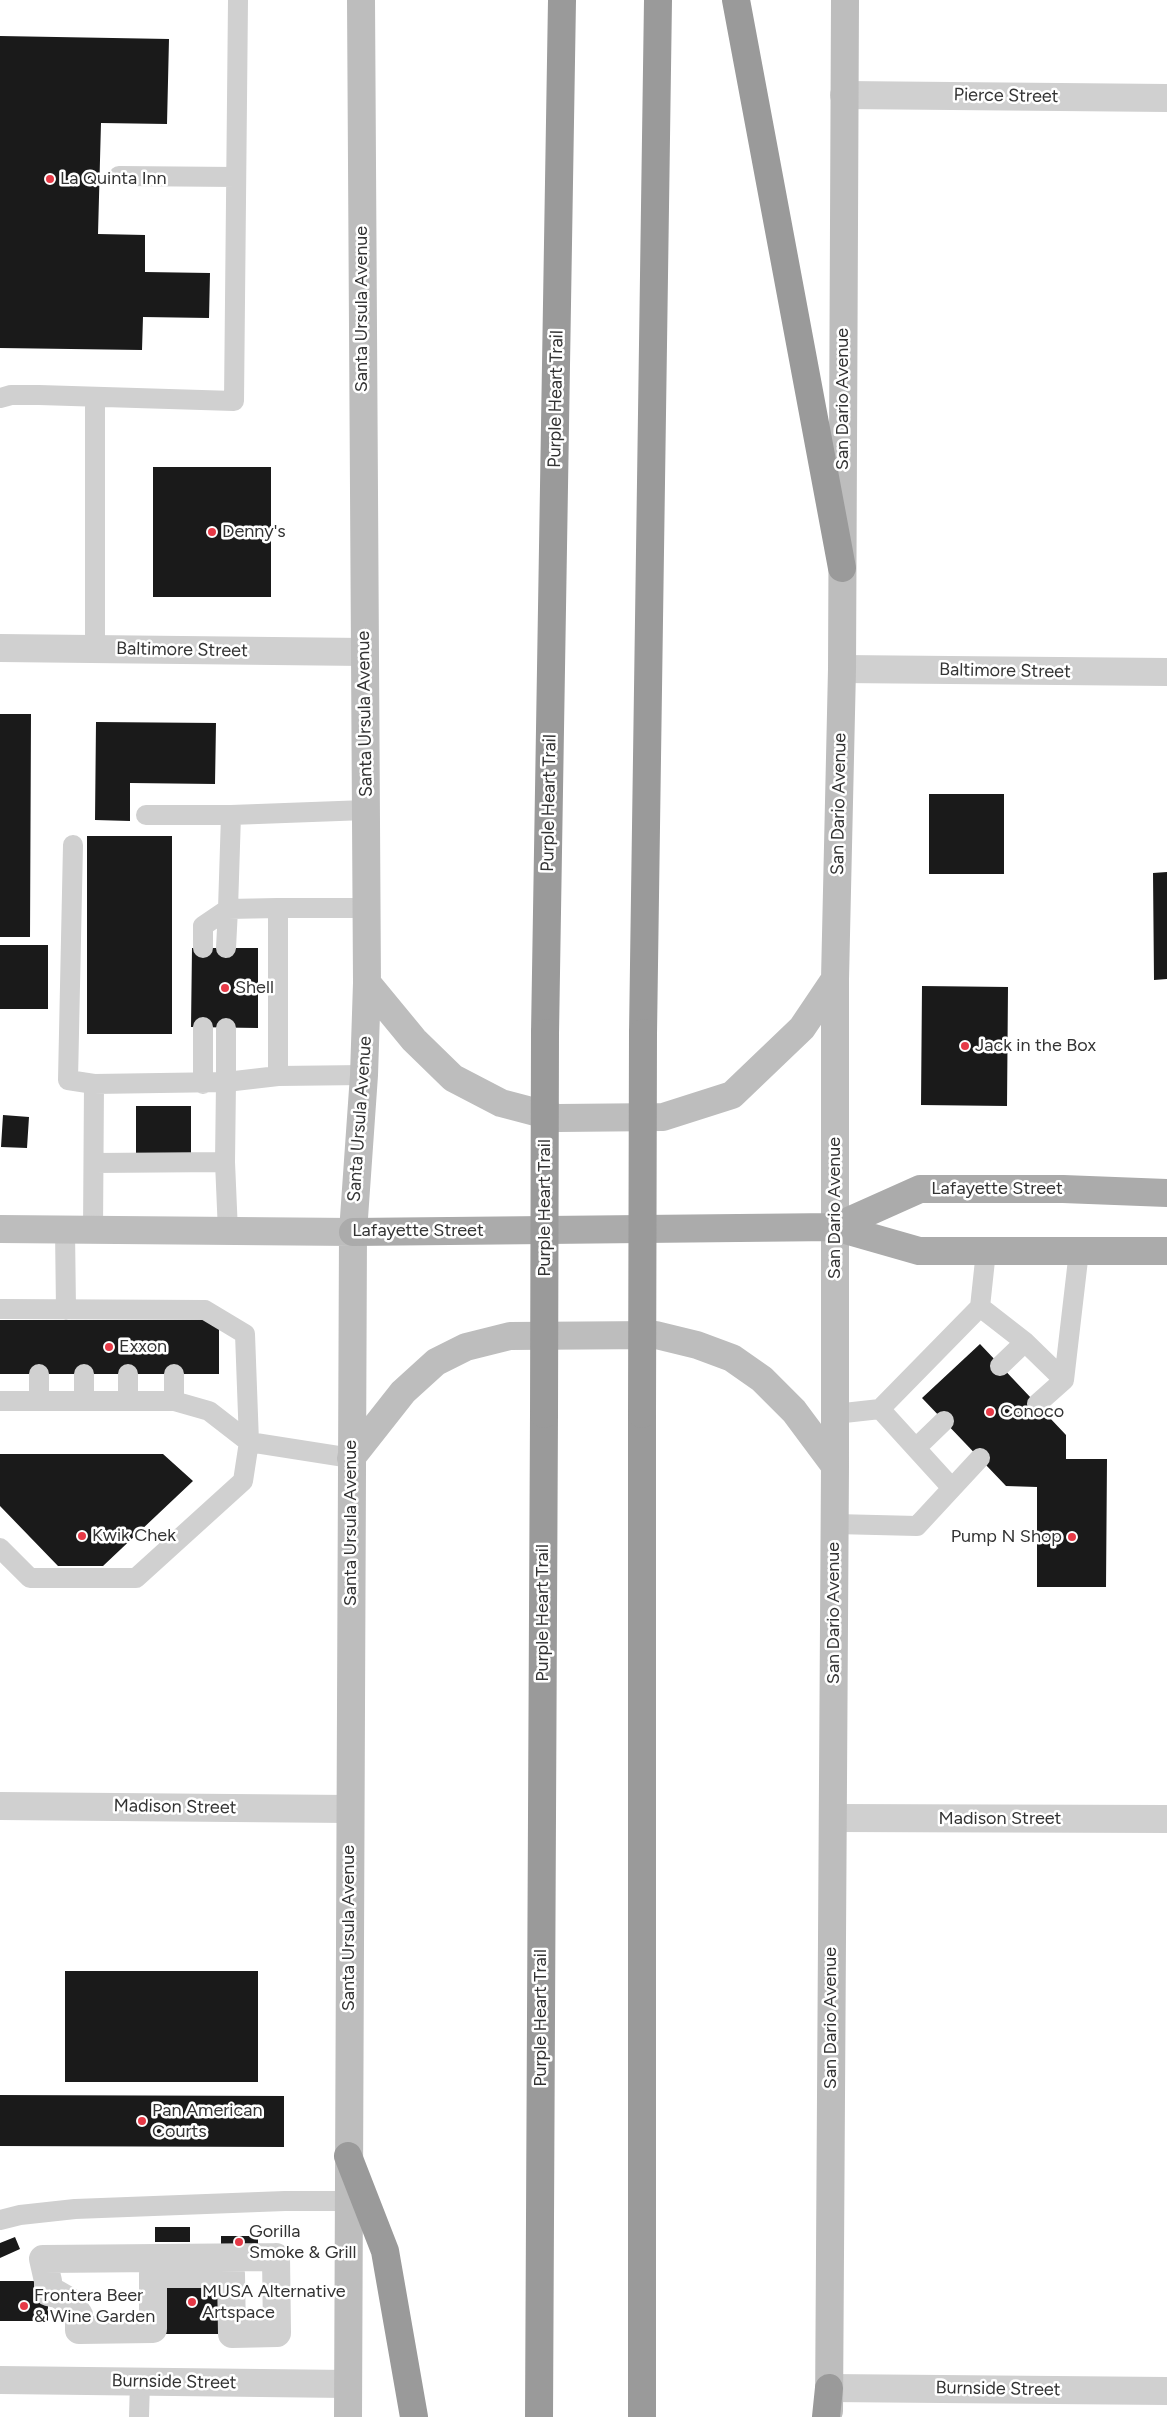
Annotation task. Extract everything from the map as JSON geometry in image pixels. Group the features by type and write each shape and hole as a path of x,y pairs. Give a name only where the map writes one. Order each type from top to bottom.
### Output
{"highway":[{"name":"Purple Heart Trail","path":"539,2417 545,1033 562,0"},
{"path":"642,2417 643,1033 658,0"},
{"path":"736,0 842,568"},
{"path":"348,2156 386,2251 414,2417"},
{"path":"827,2417 829,2388"}],"main road":[{"name":"Santa Ursula Avenue","path":"348,2417 352,1232 364,1075 367,983 361,0"},
{"name":"San Dario Avenue","path":"829,2388 835,1524 835,979 842,669 845,0"},
{"path":"367,983 414,1040 453,1078 501,1103 558,1118 663,1117 732,1095 802,1028 835,979"},
{"name":"Lafayette Street","path":"835,1227 920,1189 1063,1188 1167,1193"},
{"name":"Lafayette Street","path":"0,1229 352,1232 835,1227 919,1251 1167,1251"},
{"path":"351,1458 403,1392 436,1362 466,1347 510,1336 656,1336 697,1346 732,1358 762,1379 794,1410 835,1466"}],"street":[{"name":"Pierce Street","path":"844,94 1167,98"},
{"name":"Baltimore Street","path":"0,648 364,652"},
{"name":"Baltimore Street","path":"842,669 1167,672"},
{"name":"Madison Street","path":"0,1806 349,1809"},
{"name":"Madison Street","path":"833,1818 1167,1819"},
{"path":"276,2257 277,2333 232,2334 231,2274 153,2274 154,2329 79,2330 79,2315 69,2301 57,2294 48,2292 48,2281 42,2259 276,2257"},
{"name":"Burnside Street","path":"0,2380 348,2384"},
{"name":"Burnside Street","path":"829,2388 1167,2391"}],"lane":[{"path":"0,398 11,395 39,395 234,401 238,0"},
{"path":"119,176 236,177"},
{"path":"95,397 96,649"},
{"path":"146,815 231,815 366,810"},
{"path":"226,948 231,815"},
{"path":"73,845 68,1080 94,1084 203,1084 278,1076 364,1075"},
{"path":"278,908 278,1076"},
{"path":"203,948 202,926 228,909 366,908"},
{"path":"202,1027 203,1084"},
{"path":"226,1028 225,1162 228,1232"},
{"path":"93,1230 94,1084"},
{"path":"94,1163 225,1162"},
{"path":"65,1230 77,1313"},
{"path":"835,1414 880,1409 980,1307 986,1251"},
{"path":"1037,1404 1064,1380 1079,1251"},
{"path":"980,1307 1025,1342 1064,1380"},
{"path":"0,1309 39,1315 77,1313 173,1315 205,1310 246,1334 249,1442 243,1481 136,1578 30,1578 0,1548"},
{"path":"1000,1366 1025,1342"},
{"path":"39,1374 39,1400"},
{"path":"84,1374 84,1400"},
{"path":"128,1374 128,1400"},
{"path":"174,1374 174,1400"},
{"path":"0,1400 174,1400 209,1411 249,1442 351,1458"},
{"path":"880,1409 951,1488"},
{"path":"916,1448 944,1420"},
{"path":"835,1524 917,1526 980,1458"},
{"path":"0,2220 20,2215 75,2209 284,2201 348,2201"},
{"path":"139,2417 140,2381"}],"building":[{"name":"La Quinta Inn","path":"0,36 169,39 167,124 101,123 98,234 145,235 145,272 210,273 209,318 143,317 142,350 0,348"},
{"name":"Denny's","path":"153,467 271,467 271,597 153,597"},
{"path":"0,714 31,714 30,937 0,937"},
{"path":"96,722 216,723 215,784 130,783 130,821 95,820"},
{"path":"929,794 1004,794 1004,874 929,874"},
{"path":"87,836 172,836 172,1034 87,1034"},
{"path":"1167,872 1167,979 1154,980 1153,873"},
{"path":"0,945 48,945 48,1009 0,1009"},
{"name":"Shell","path":"192,948 258,948 258,1028 191,1027"},
{"name":"Jack in the Box","path":"922,986 1008,987 1007,1106 921,1105"},
{"path":"136,1106 191,1106 191,1155 136,1155"},
{"path":"3,1115 29,1117 27,1148 1,1147"},
{"name":"Exxon","path":"0,1320 219,1320 219,1374 0,1374"},
{"path":"980,1344 1066,1435 1066,1459 1107,1459 1106,1587 1037,1587 1037,1487 1006,1486 922,1398"},
{"name":"Kwik Chek","path":"0,1454 163,1454 193,1481 103,1566 58,1566 0,1506"},
{"path":"65,1971 258,1971 258,2082 65,2082"},
{"name":"Pan American Courts","path":"0,2095 284,2096 284,2147 0,2146"},
{"path":"155,2227 190,2227 190,2242 155,2242"},
{"name":"Gorilla Smoke & Grill","path":"221,2236 258,2236 258,2249 221,2249"},
{"path":"15,2237 20,2249 0,2258 0,2243"},
{"name":"MUSA Alternative Artspace","path":"153,2274 231,2274 232,2334 153,2334"},
{"name":"Frontera Beer & Wine Garden","path":"0,2281 48,2281 48,2321 0,2321"}],"place":[{"name":"La Quinta Inn","path":"50,179"},
{"name":"Denny's","path":"212,532"},
{"name":"Shell","path":"225,988"},
{"name":"Jack in the Box","path":"965,1046"},
{"name":"Exxon","path":"109,1347"},
{"name":"Conoco","path":"990,1412"},
{"name":"Kwik Chek","path":"82,1536"},
{"name":"Pump N Shop","path":"1072,1537"},
{"name":"Pan American Courts","path":"142,2121"},
{"name":"Gorilla Smoke & Grill","path":"239,2242"},
{"name":"MUSA Alternative Artspace","path":"192,2302"},
{"name":"Frontera Beer & Wine Garden","path":"24,2306"}]}
